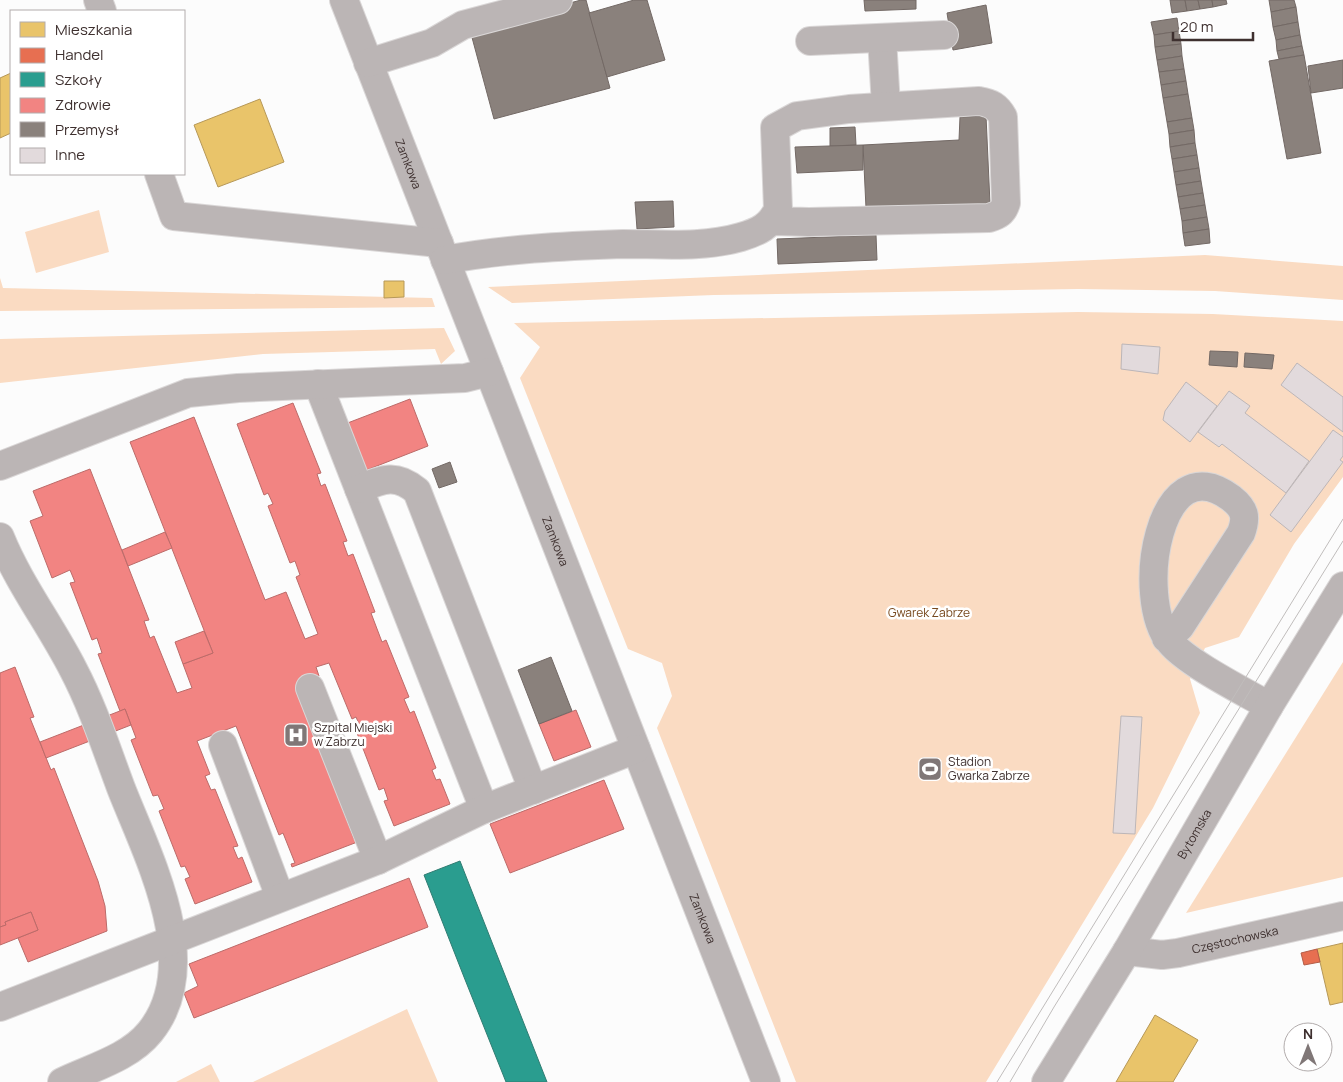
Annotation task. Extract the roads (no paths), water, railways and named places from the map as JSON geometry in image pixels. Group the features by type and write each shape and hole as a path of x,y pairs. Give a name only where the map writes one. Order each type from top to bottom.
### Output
{"street":[{"name":"Zamkowa","path":"344,0 766,1082"},
{"path":"368,62 432,43 463,25 558,0"},
{"path":"810,41 944,35"},
{"path":"882,38 886,106"},
{"path":"160,175 174,216 442,251 476,254 726,241 761,230 773,221 778,209 775,128 796,116 886,106 979,100 990,103 998,109 1003,117 1006,191 1004,211 989,218 773,221"},
{"path":"0,466 188,393 318,384 465,378 489,372"},
{"path":"318,384 484,809"},
{"path":"359,489 379,481 394,479 406,481 417,491 533,790"},
{"path":"1166,638 1180,627 1241,533 1245,521 1245,512 1240,505 1219,489 1208,486 1195,487 1182,493 1167,512 1157,537 1153,559 1153,588 1157,610 1166,638 1179,651 1269,706"},
{"path":"0,537 24,587 82,686 168,911 172,974 168,998 151,1031 134,1048 62,1082"},
{"name":"Bytomska","path":"1046,1082 1127,951 1269,706 1343,586"},
{"path":"310,688 378,860"},
{"path":"223,745 280,897"},
{"path":"0,1007 378,860 484,809 636,749"},
{"name":"Częstochowska","path":"1127,951 1162,955 1178,953 1343,916"}],"tram line":[{"path":"997,1082 1343,519"},
{"path":"1010,1082 1054,1007 1343,541"}],"place":[{"name":"Szpital Miejski w Zabrzu","path":"296,735"},
{"name":"Stadion Gwarka Zabrze","path":"930,769"}],"park label":[{"name":"Gwarek Zabrze","path":"929,613"}]}
